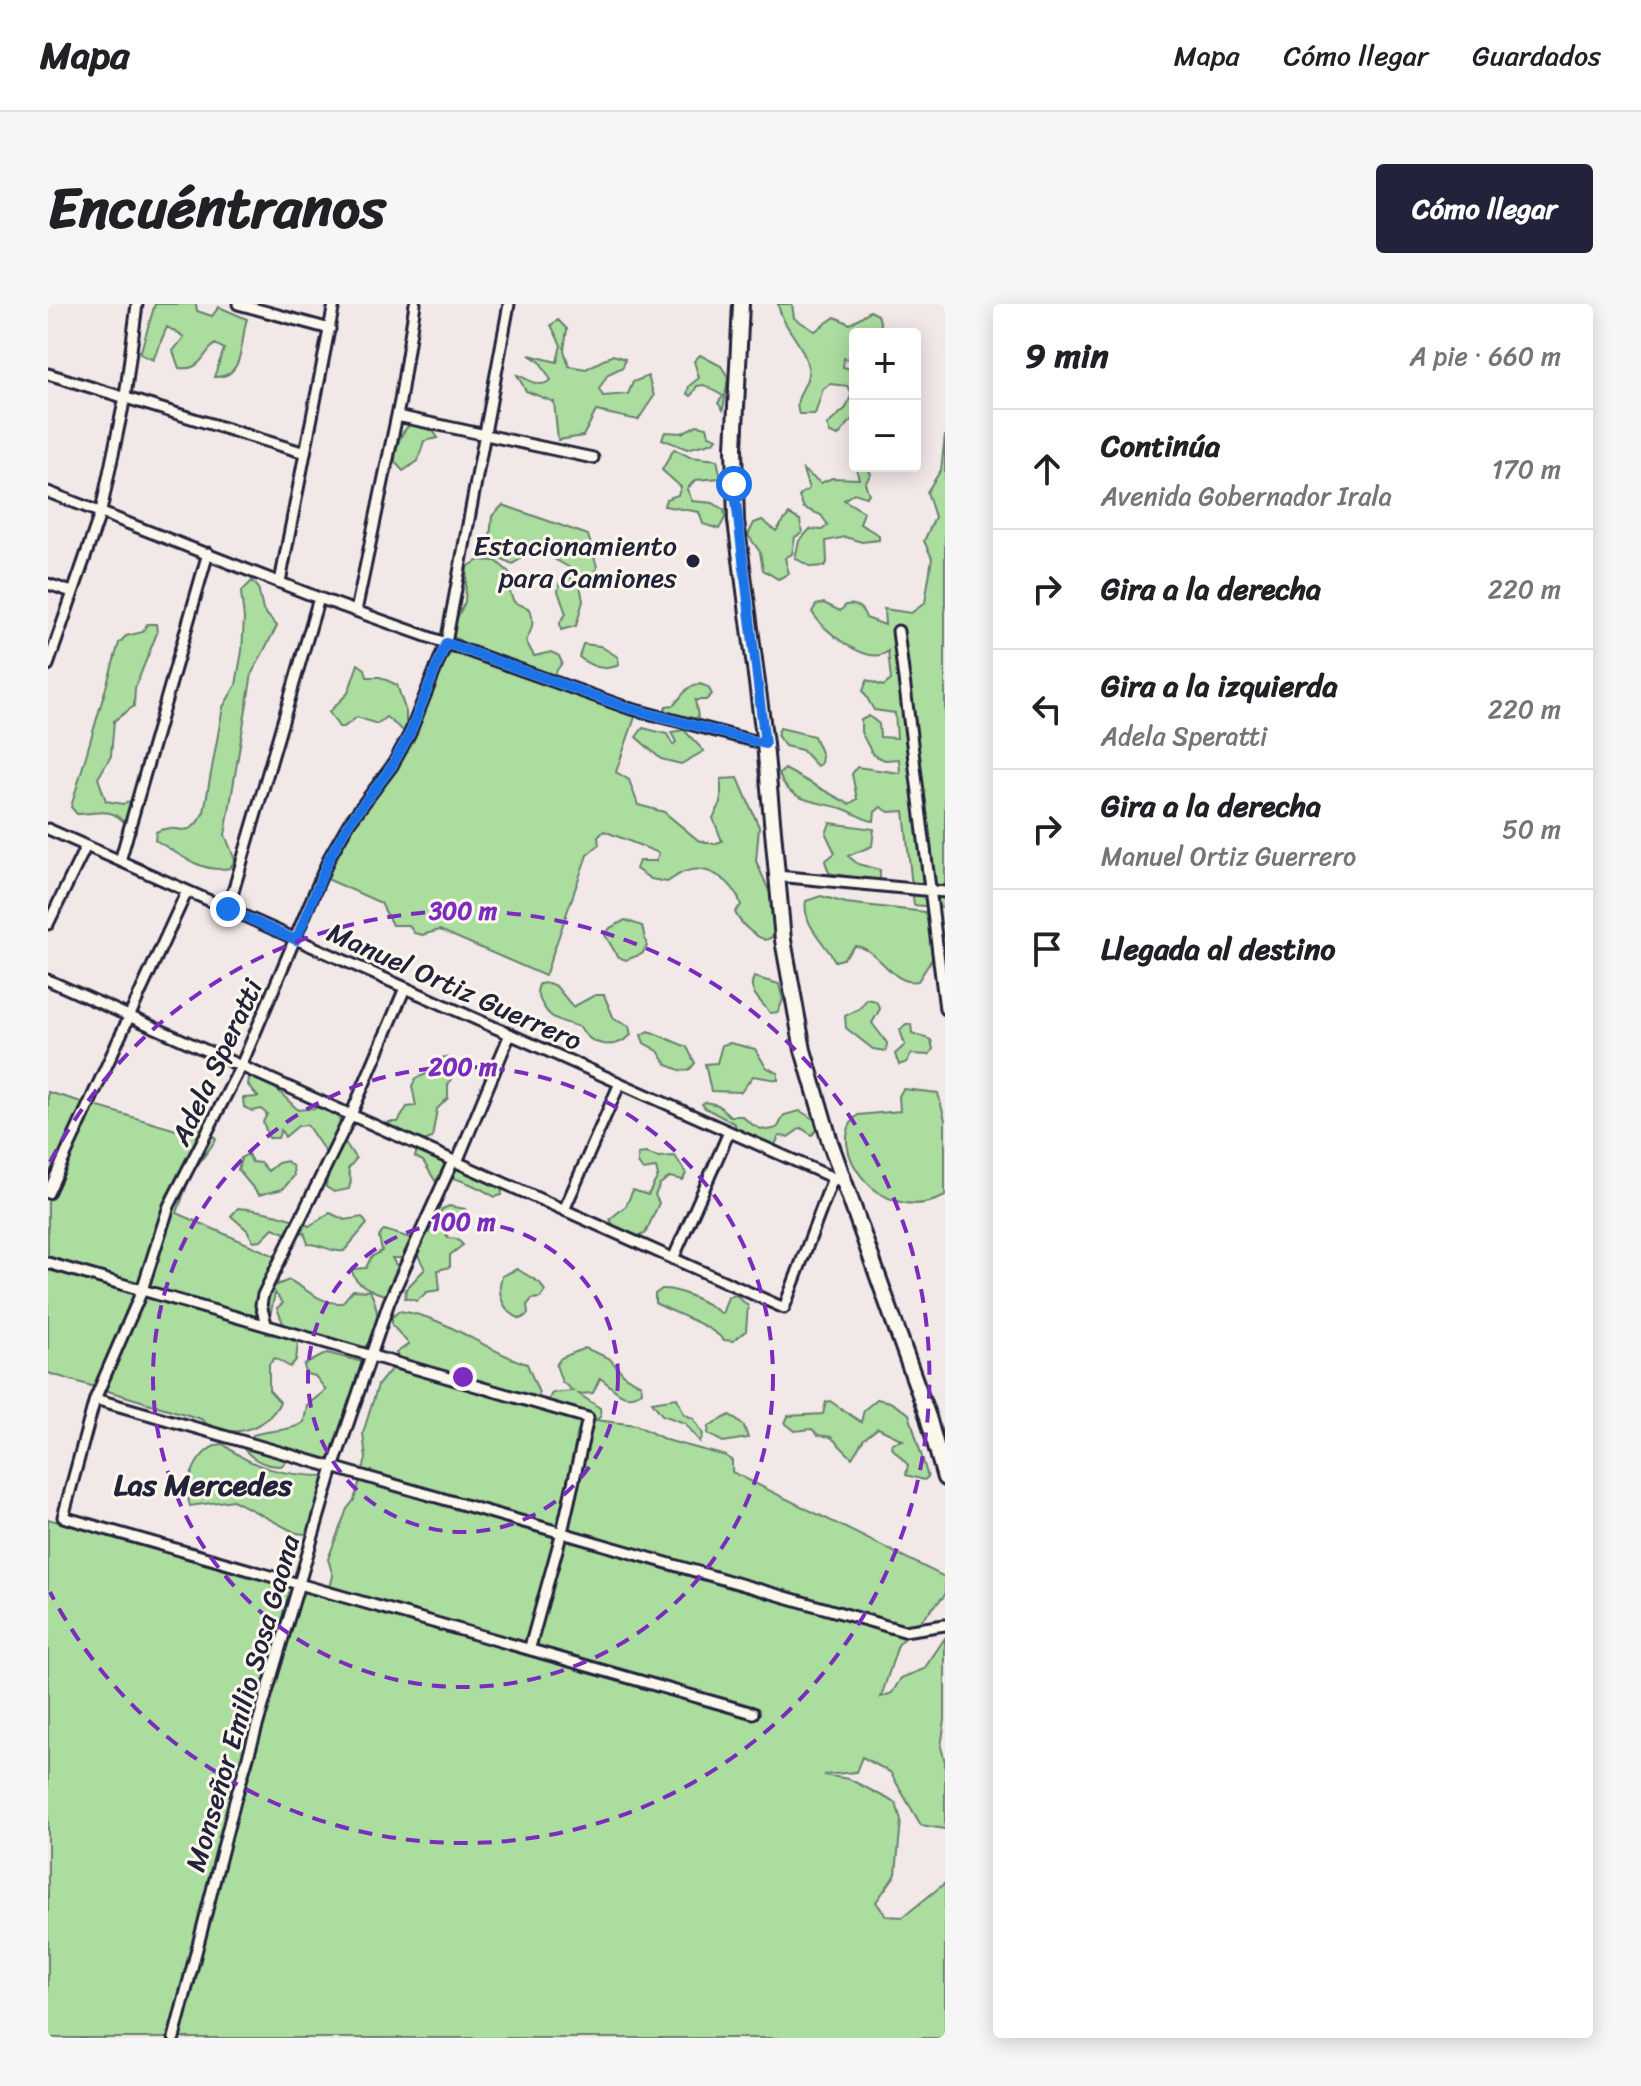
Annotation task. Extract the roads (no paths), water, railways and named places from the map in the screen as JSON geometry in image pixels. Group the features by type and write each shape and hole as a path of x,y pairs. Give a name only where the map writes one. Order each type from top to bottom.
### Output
{"main road":[{"path":"741,304 734,484 765,744 783,940 803,1050 838,1180 944,1469"}],"street":[{"path":"48,665 101,511 125,397 137,304"},
{"path":"238,304 330,329"},
{"path":"280,582 334,304"},
{"path":"356,611 397,416 415,304"},
{"name":"Adela Speratti","path":"300,1583 63,1517 95,1399 141,1293 169,1206 241,1066 330,856 349,823 392,766 410,733 446,643 488,433 509,304"},
{"path":"48,374 305,453"},
{"path":"397,416 488,433 593,458"},
{"path":"48,492 319,598 628,708 765,744"},
{"path":"120,861 208,553"},
{"path":"48,584 72,592"},
{"path":"228,909 319,598"},
{"path":"898,631 945,1009"},
{"name":"Manuel Ortiz Guerrero","path":"48,829 838,1180"},
{"path":"48,924 86,846"},
{"path":"777,876 945,892"},
{"path":"48,1193 187,891"},
{"path":"48,980 784,1308 838,1180"},
{"path":"266,1324 261,1305 263,1295 351,1115 405,988"},
{"name":"Monseñor Emilio Sosa Gaona","path":"174,2038 235,1801 333,1468 374,1356 389,1302 510,1034"},
{"path":"564,1210 620,1083"},
{"path":"673,1259 729,1132"},
{"path":"48,1263 141,1293 266,1324 588,1418 562,1532 530,1647"},
{"path":"95,1399 904,1631 945,1625"},
{"path":"300,1583 753,1713"}],"place":[{"name":"Estacionamiento para Camiones","path":"693,561"}],"district":[{"name":"Las Mercedes","path":"203,1485"}]}
